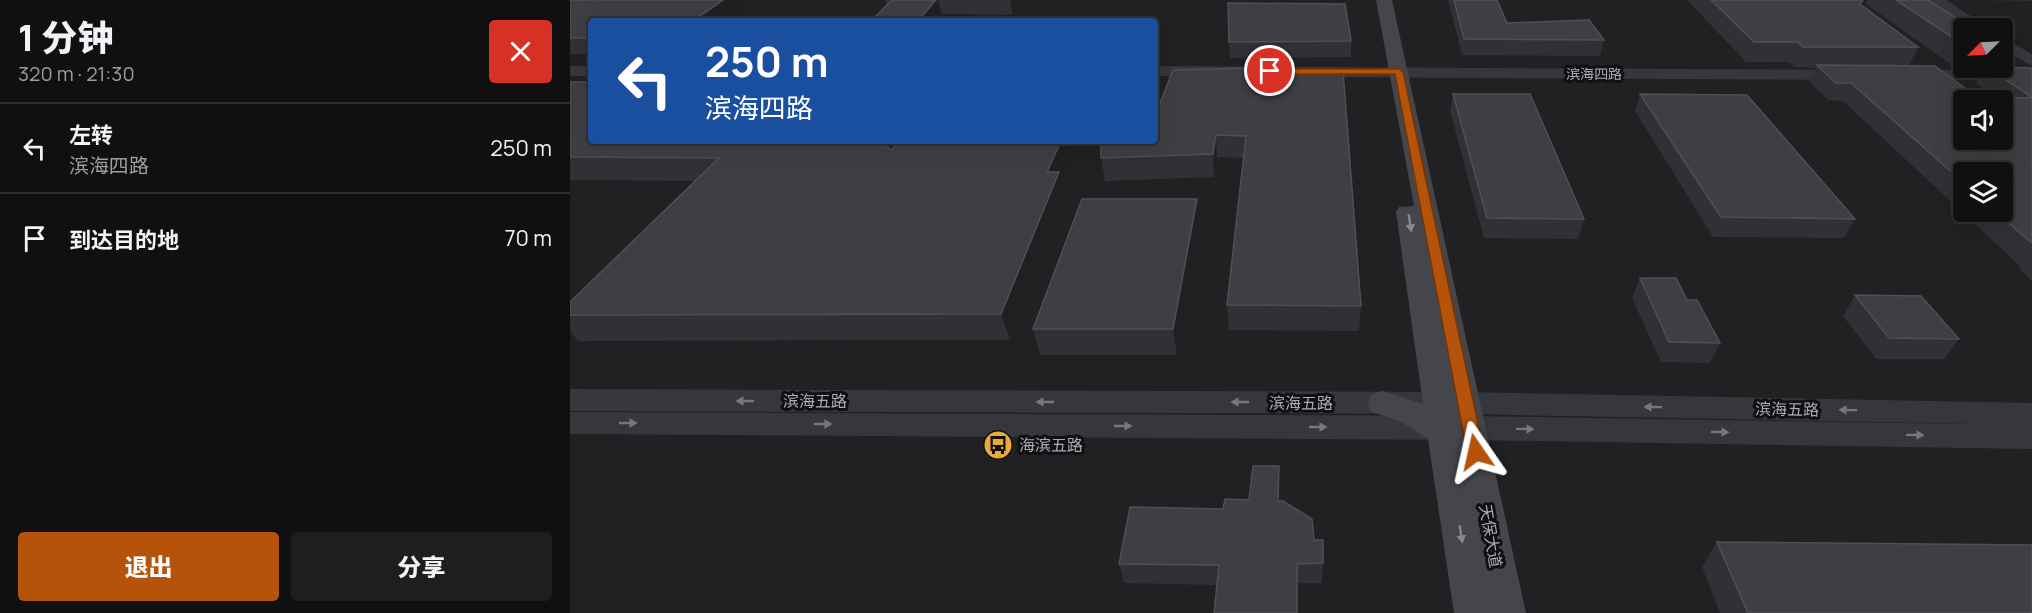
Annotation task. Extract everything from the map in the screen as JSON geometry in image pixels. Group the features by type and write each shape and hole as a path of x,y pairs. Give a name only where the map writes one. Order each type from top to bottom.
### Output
{"main road":[{"name":"天保大道","path":"1373,0 1392,72"},
{"name":"天保大道","path":"1384,0 1392,72 1451,421 1452,476 1474,613"},
{"path":"1383,415 1416,413 1451,421"},
{"name":"天保大道","path":"1451,421 1484,498 1506,613"}],"street":[{"path":"1936,0 1965,18"},
{"path":"2013,49 2032,61"},
{"path":"570,71 588,71"},
{"name":"滨海四路","path":"1158,71 1865,75"},
{"path":"1901,75 2032,76"},
{"name":"滨海五路","path":"570,400 1383,415"},
{"name":"滨海五路","path":"1451,421 2032,414"},
{"path":"1383,415 1423,441 1438,454 1452,476"},
{"name":"滨海五路","path":"570,423 1383,415"},
{"name":"滨海五路","path":"1451,421 2032,437"}],"shaded area":[{"path":"570,0 2032,0 2032,613 570,613"}],"building":[{"path":"570,0 723,0 697,18 588,18 588,38 570,38"},
{"path":"892,0 936,0 921,18 874,18"},
{"path":"1454,0 1497,0 1507,23 1589,20 1604,40 1464,39"},
{"path":"1711,0 1863,0 1860,4 1918,47 1803,47 1798,42 1754,42"},
{"path":"1896,0 1928,0 1956,18 1953,18 1953,38"},
{"path":"1228,3 1345,4 1351,41 1229,42"},
{"path":"1817,65 1935,66 1968,90 1953,90 1953,150 2013,150 2013,98 2032,98 2032,243 2008,222 2013,222 2013,162 1953,162 1953,173 1851,83 1836,83"},
{"path":"2013,67 2032,68 2032,97 2003,78 2013,78"},
{"path":"1251,68 1248,72 1343,71 1361,306 1227,305 1246,136 1216,135 1213,154 1101,158 1101,144 1158,144 1158,108 1173,70"},
{"path":"570,82 588,82 588,144 884,144 892,150 897,144 1060,144 1047,172 1059,172 1001,314 570,315 570,302 719,158 570,157"},
{"path":"1453,94 1530,94 1584,219 1487,218"},
{"path":"1640,94 1747,95 1855,219 1721,217"},
{"path":"1082,199 1197,199 1173,329 1033,329"},
{"path":"1640,278 1676,278 1687,300 1697,300 1720,343 1669,342"},
{"path":"1855,295 1921,296 1959,339 1889,338"},
{"path":"1253,466 1279,466 1278,501 1283,501 1312,519 1314,540 1323,540 1323,563 1297,564 1297,613 1214,613 1219,565 1119,564 1130,507 1223,509 1225,499 1249,500"},
{"path":"1717,542 2032,545 2032,613 1748,613"}],"place":[{"name":"海滨五路","path":"998,445"}],"route":[{"path":"1270,71 1399,72 1476,452"}]}
